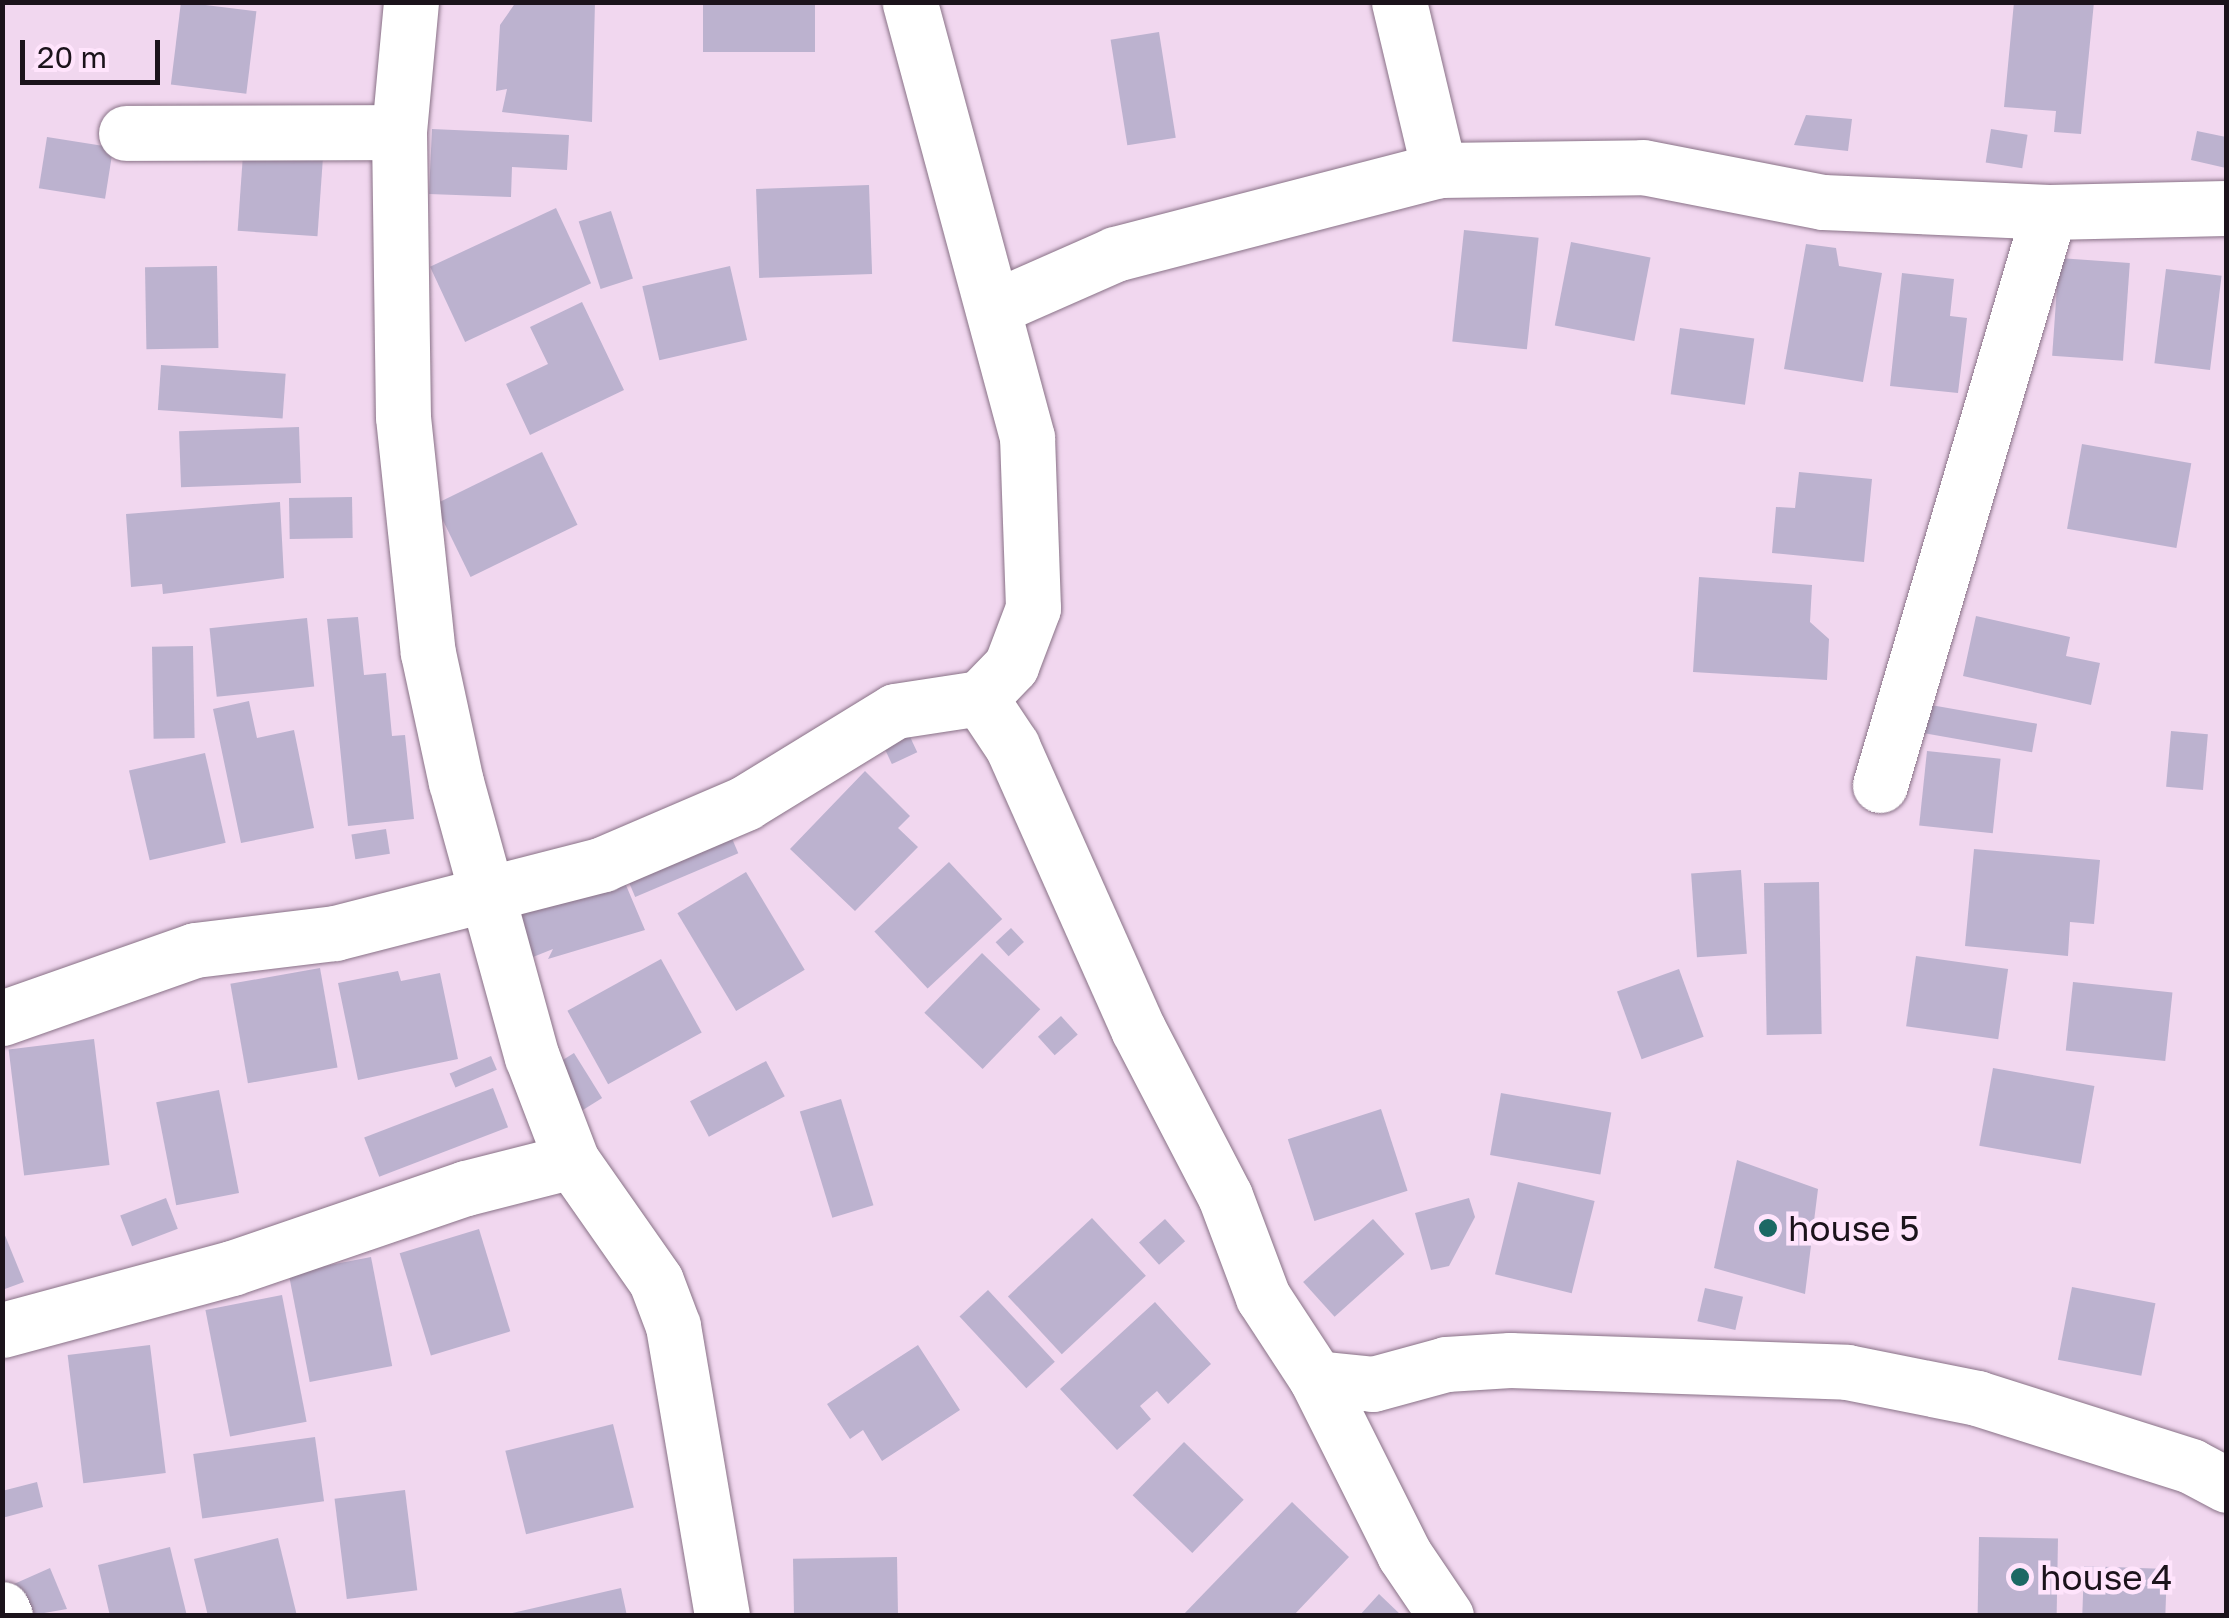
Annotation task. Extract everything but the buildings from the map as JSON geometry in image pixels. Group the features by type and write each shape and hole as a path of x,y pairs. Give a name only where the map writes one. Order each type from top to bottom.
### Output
{"street":[{"path":"411,2 399,132 403,418 413,554 448,745 527,1041 572,1160 656,1281 673,1326 722,1616"},
{"path":"2,1018 194,950 335,932 486,897 603,864 745,803 895,712 980,698 1011,666 1025,639 1036,556 1027,437 910,2"},
{"path":"1399,2 1439,170"},
{"path":"126,133 399,132"},
{"path":"995,307 1114,254 1439,170 1643,167 1824,202 2048,212 2226,208"},
{"path":"1880,786 2048,212"},
{"path":"980,698 1012,746 1138,1029 1225,1196 1263,1297 1316,1378 1404,1554 1446,1616"},
{"path":"2,1330 232,1268 466,1188 572,1160"},
{"path":"1316,1378 1373,1384 1446,1364 1510,1360 1847,1372 1978,1398 2215,1462"}],"place":[{"name":"house 5","path":"1768,1228"},
{"name":"house 4","path":"2020,1577"}]}
